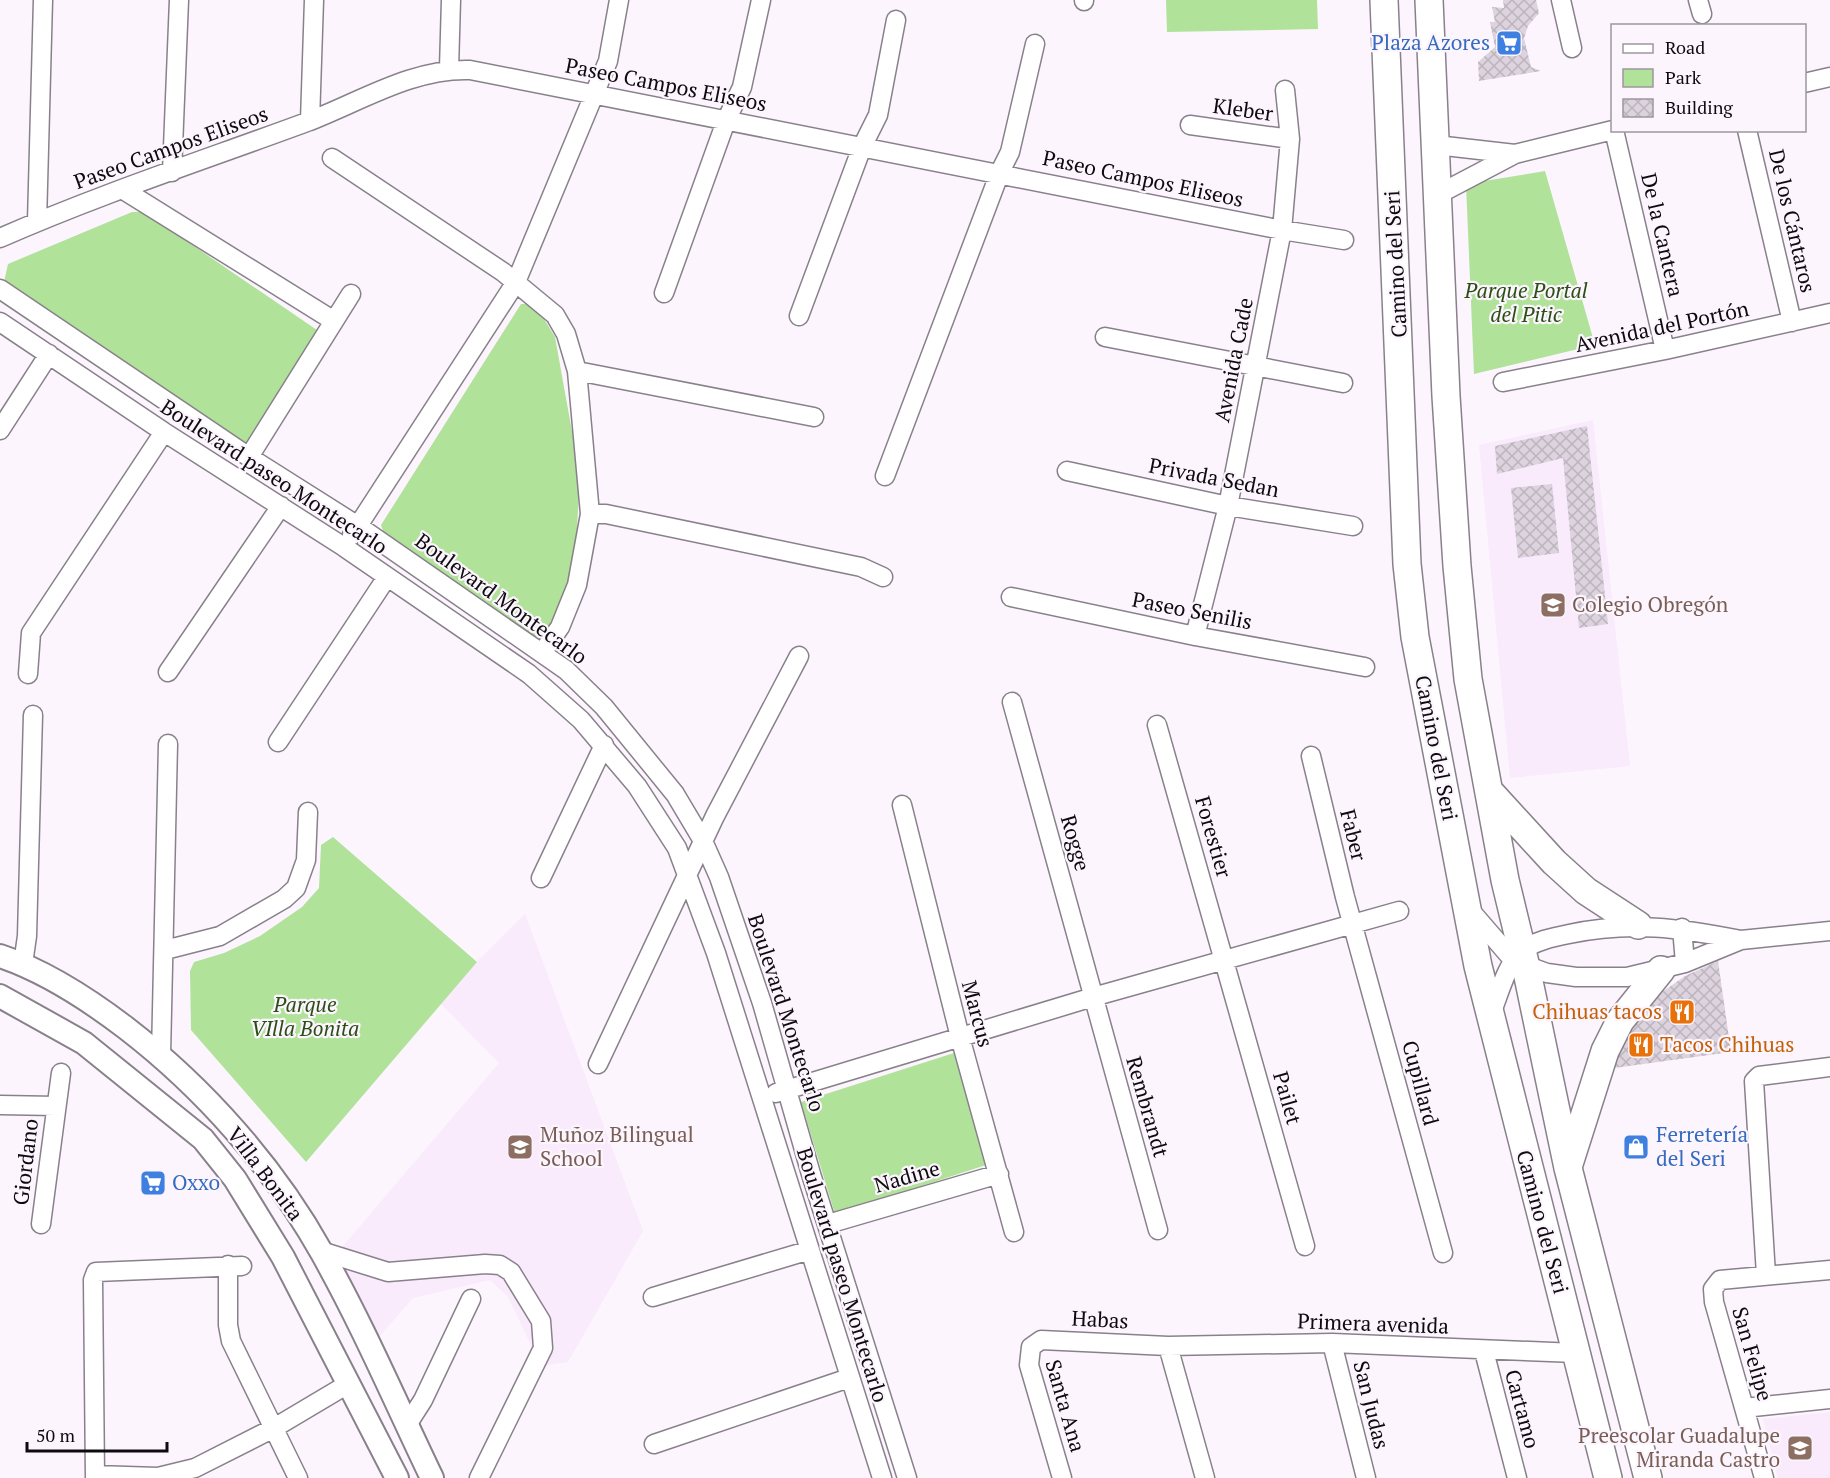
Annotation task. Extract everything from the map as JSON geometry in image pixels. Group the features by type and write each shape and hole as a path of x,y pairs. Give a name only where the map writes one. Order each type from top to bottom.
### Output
{"main road":[{"name":"Camino del Seri","path":"1384,0 1410,601 1415,637 1466,906 1490,1018 1608,1478"},
{"name":"Camino del Seri","path":"1429,0 1446,396 1457,566 1468,679 1521,959 1568,1168 1648,1478"},
{"path":"1489,791 1554,862 1586,891 1638,925"},
{"path":"1568,1168 1605,1051 1620,1021 1673,967"}],"street":[{"path":"37,222 43,0"},
{"path":"172,172 179,0"},
{"path":"310,121 314,0"},
{"path":"449,69 451,0"},
{"path":"344,547 516,282 608,62 620,0"},
{"path":"664,293 726,120 742,87 761,0"},
{"path":"1561,0 1572,48"},
{"path":"799,316 862,147 882,100 896,20"},
{"path":"885,476 1000,172 1010,152 1035,44"},
{"name":"Paseo Campos Eliseos","path":"0,238 122,189 310,121 416,77 449,69 470,70 595,93 1282,230 1344,240"},
{"path":"1806,83 1830,77"},
{"name":"Avenida Cade","path":"1195,636 1228,506 1282,230 1290,139 1285,90"},
{"name":"Kleber","path":"1190,125 1290,139"},
{"path":"1439,194 1515,154 1611,131"},
{"name":"De la Cantera","path":"1614,132 1665,350"},
{"name":"De los Cántaros","path":"1747,132 1792,322"},
{"path":"1436,145 1515,154"},
{"path":"332,158 516,282 555,315 566,334 577,371 590,514 577,585 560,627 542,653"},
{"path":"122,189 334,321"},
{"name":"Boulevard Montecarlo","path":"0,289 249,458 358,526 566,670 604,707 675,794 703,841 719,877 762,1003 907,1478"},
{"path":"249,458 351,294"},
{"name":"Avenida del Portón","path":"1503,382 1665,350 1830,313"},
{"name":"Boulevard paseo Montecarlo","path":"0,322 164,432 344,547 529,674 604,745 660,819 688,873 763,1096 804,1252 844,1379 882,1478"},
{"path":"1105,337 1255,368 1343,383"},
{"path":"0,430 49,354"},
{"path":"577,371 814,417"},
{"path":"28,674 31,633 164,432"},
{"name":"Privada Sedan","path":"1067,471 1228,506 1353,525"},
{"path":"168,672 281,506"},
{"path":"590,514 606,514 861,567 883,577"},
{"path":"278,742 387,578"},
{"name":"Paseo Senilis","path":"1011,597 1195,636 1365,667"},
{"path":"598,1064 703,841 799,656"},
{"name":"Rogge","path":"1012,702 1093,997"},
{"path":"22,964 27,936 33,715"},
{"name":"Forestier","path":"1157,725 1224,961"},
{"path":"161,1055 164,1018 168,744"},
{"path":"541,878 604,745"},
{"name":"Faber","path":"1311,756 1353,925"},
{"name":"Marcus","path":"902,806 960,1037 1014,1232"},
{"path":"165,950 220,936 284,899 296,888 306,860 308,812"},
{"path":"1466,906 1521,959 1560,976 1604,978 1673,967 1741,940 1830,931"},
{"path":"763,1096 1093,997 1400,911"},
{"name":"Cupillard","path":"1353,925 1443,1253"},
{"path":"1490,1018 1521,959 1560,936 1638,925 1682,928 1741,940"},
{"path":"1673,967 1682,928"},
{"name":"Villa Bonita","path":"0,956 22,964 108,1014 161,1055 244,1142 280,1187 321,1251 368,1340 432,1478"},
{"name":"Pailet","path":"1224,961 1305,1246"},
{"name":"Villa Bonita","path":"0,996 84,1042 203,1139 235,1179 283,1257 396,1478"},
{"name":"Rembrandt","path":"1093,997 1158,1230"},
{"path":"84,1042 108,1014"},
{"path":"1830,1067 1759,1076 1754,1082 1766,1275 1830,1270"},
{"name":"Giordano","path":"41,1224 61,1073"},
{"name":"Giordano","path":"0,1105 56,1106"},
{"name":"Nadine","path":"828,1224 999,1174"},
{"path":"321,1251 388,1272 484,1264 500,1265 511,1272 541,1321 543,1348 479,1478"},
{"path":"653,1297 804,1252"},
{"path":"298,1478 274,1428 231,1341 228,1324 235,1265 96,1272 93,1280 95,1476 158,1477 176,1474 274,1428 348,1384"},
{"name":"San Felipe","path":"1764,1478 1712,1294 1715,1284 1720,1280 1766,1275"},
{"path":"407,1425 423,1400 471,1299"},
{"name":"Habas","path":"1031,1347 1041,1340 1168,1346"},
{"name":"Primera avenida","path":"1168,1346 1332,1343 1576,1353"},
{"name":"San Judas","path":"1332,1343 1366,1478"},
{"path":"1168,1346 1205,1478"},
{"name":"Santa Ana","path":"1031,1347 1029,1365 1062,1478"},
{"name":"Cartamo","path":"1484,1351 1517,1478"},
{"path":"654,1444 844,1379"},
{"path":"1744,1408 1830,1399"}],"shaded area":[{"name":"Colegio Obregón","path":"1593,420 1630,766 1510,778 1479,445"},
{"name":"Muñoz Bilingual School","path":"525,914 643,1231 568,1362 541,1366 508,1297 490,1280 413,1298 378,1338 337,1253 499,1063 438,1001"},
{"name":"Preescolar Guadalupe Miranda Castro","path":"1830,1412 1830,1478 1778,1478 1763,1419"}],"green space":[{"path":"1166,0 1317,0 1318,29 1167,32"},
{"name":"Parque Portal del Pitic","path":"1545,171 1595,345 1474,374 1466,184"},
{"path":"132,212 144,212 317,330 320,339 253,446 240,446 4,282 8,264"},
{"path":"521,304 535,304 555,337 580,476 574,579 551,634 532,639 386,539 381,525"},
{"name":"Parque VIlla Bonita","path":"333,837 477,962 306,1162 191,1030 190,971 194,962 224,953 260,936 302,907 319,888 321,845"},
{"path":"957,1052 986,1165 835,1214 801,1102"}],"building":[{"name":"Plaza Azores","path":"1503,0 1536,0 1539,13 1528,26 1524,38 1531,67 1541,71 1479,81 1478,62 1495,47 1490,22 1495,22 1492,7 1504,8"},
{"path":"1587,426 1608,624 1579,628 1563,458 1497,474 1495,446"},
{"path":"1552,484 1559,553 1518,558 1511,488"},
{"name":"Chihuas tacos","path":"1718,961 1731,1052 1607,1069 1611,1050 1655,997 1685,976"}],"place":[{"name":"Plaza Azores","path":"1509,43"},
{"name":"Colegio Obregón","path":"1553,605"},
{"name":"Chihuas tacos","path":"1682,1012"},
{"name":"Tacos Chihuas","path":"1641,1045"},
{"name":"Muñoz Bilingual School","path":"520,1147"},
{"name":"Ferretería del Seri","path":"1636,1147"},
{"name":"Oxxo","path":"153,1183"},
{"name":"Preescolar Guadalupe Miranda Castro","path":"1800,1448"}]}
